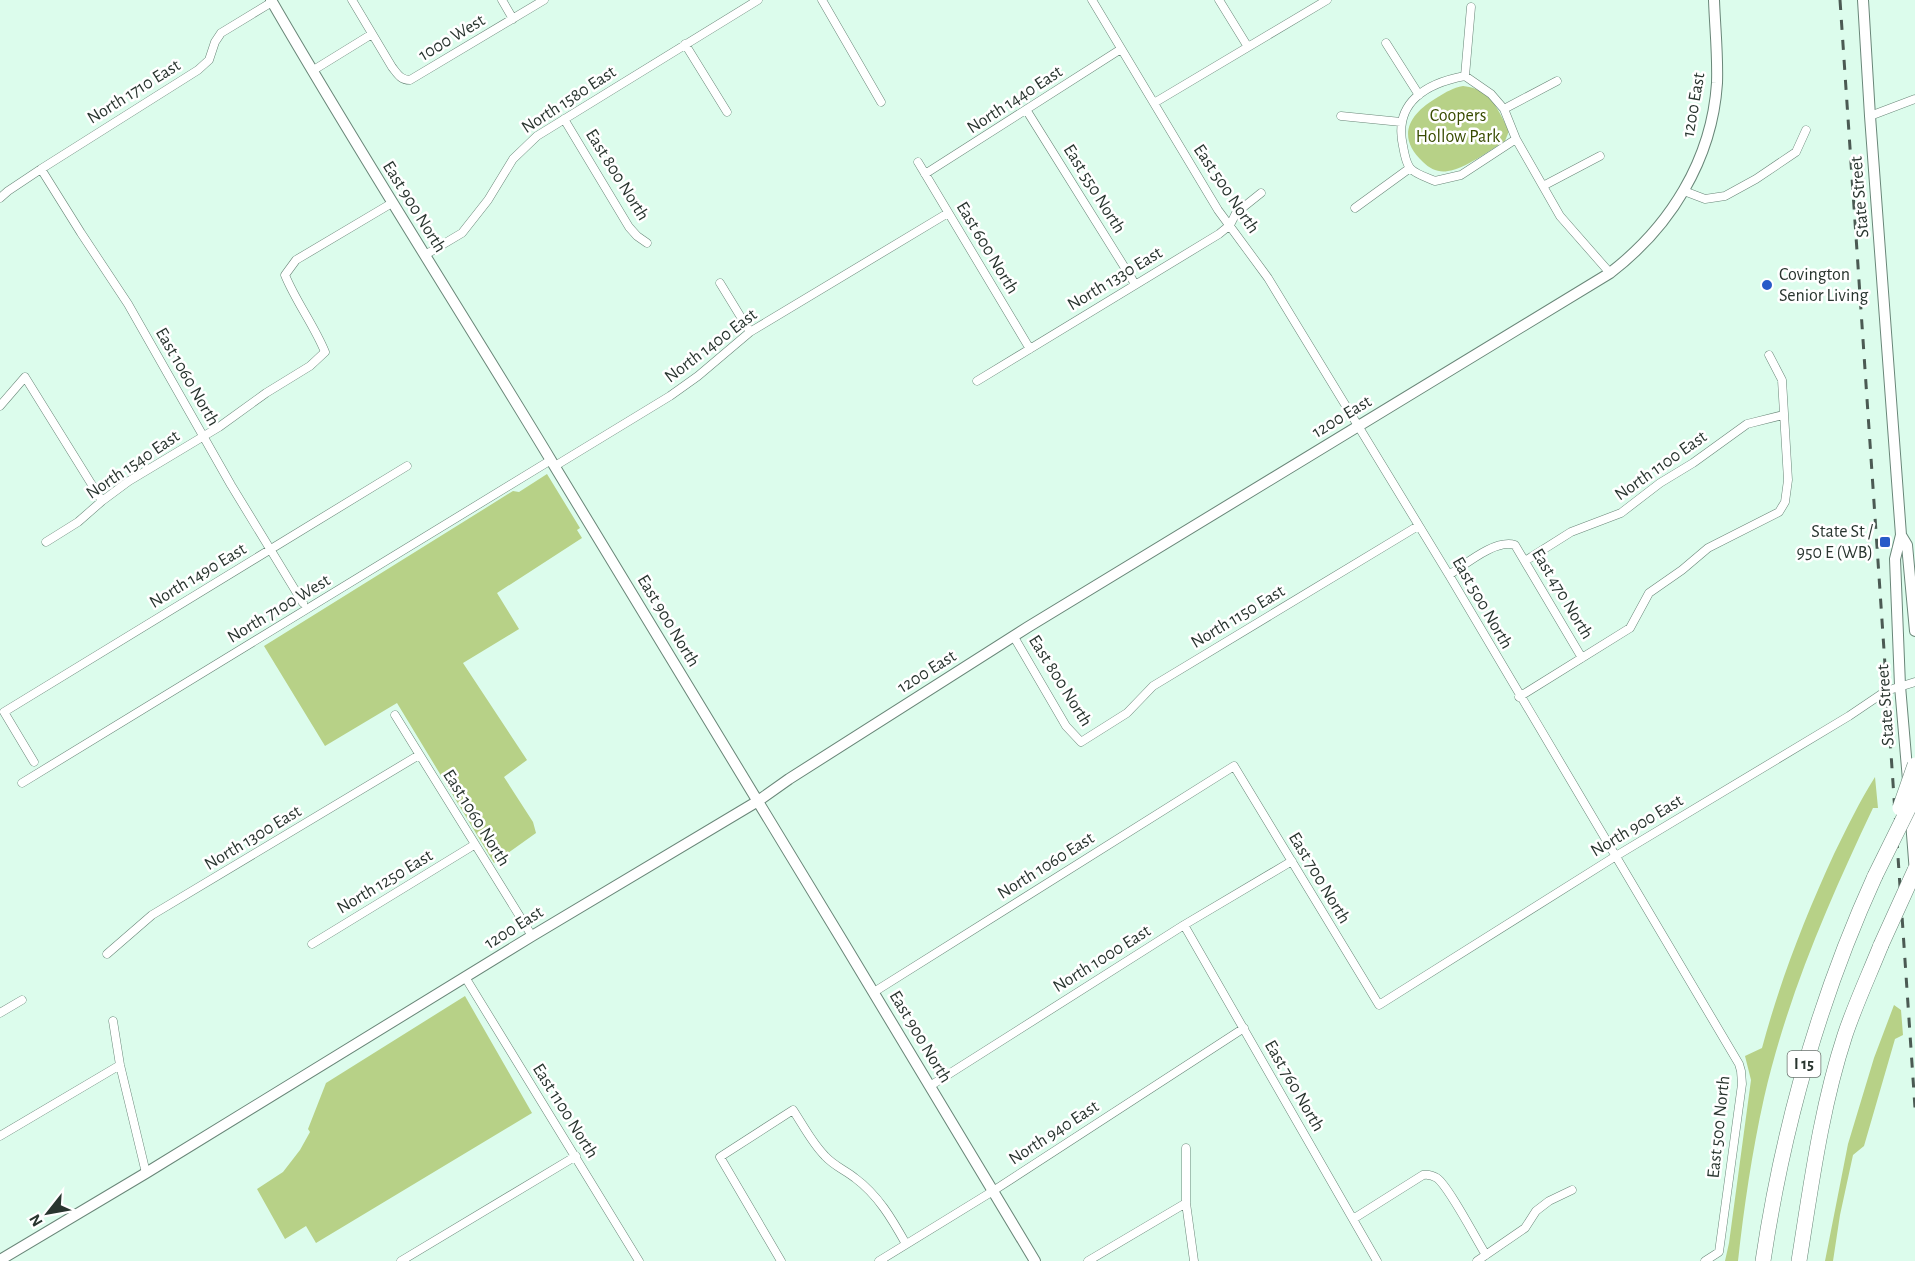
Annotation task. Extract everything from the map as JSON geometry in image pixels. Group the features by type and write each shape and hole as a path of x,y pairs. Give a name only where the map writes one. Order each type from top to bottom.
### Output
{"highway":[{"path":"1890,843 1915,765"},
{"name":"I 15","path":"1763,1261 1776,1180 1802,1072 1832,978 1875,876 1915,795"},
{"name":"I 15","path":"1799,1261 1812,1177 1829,1094 1845,1036 1881,945 1915,871"}],"main road":[{"name":"1200 East","path":"0,1260 758,801 1014,637 1610,273 1643,246 1655,232 1684,191 1701,156 1715,103 1717,53 1714,0"},
{"name":"State Street","path":"1863,0 1870,116 1915,631"},
{"name":"East 900 North","path":"271,1 874,992 1035,1261"},
{"name":"State Street","path":"1907,541 1895,559 1900,687 1915,871"}],"street":[{"path":"312,71 372,34 352,0"},
{"path":"502,0 513,19"},
{"name":"1000 West","path":"372,34 399,77 410,80 544,0"},
{"name":"North 1580 East","path":"425,255 462,232 489,200 513,159 537,136 758,0"},
{"path":"822,0 881,102"},
{"name":"East 500 North","path":"1092,0 1218,210 1268,278 1449,575 1742,1071 1719,1252 1706,1261"},
{"path":"1219,0 1248,47"},
{"path":"1154,104 1326,0"},
{"name":"North 1710 East","path":"0,198 8,190 198,70 209,60 215,42 221,33 271,1"},
{"path":"1465,76 1471,7"},
{"path":"1386,43 1419,95"},
{"path":"685,44 727,112"},
{"name":"North 1440 East","path":"925,174 1121,49"},
{"path":"1516,139 1461,175 1435,181 1410,168 1401,136 1401,122 1407,106 1419,95 1444,80 1465,76 1491,94 1504,109 1516,139 1560,216 1610,273"},
{"path":"1504,109 1557,81"},
{"path":"1870,116 1915,99"},
{"name":"East 550 North","path":"1027,111 1135,284"},
{"path":"1341,116 1401,122"},
{"name":"East 800 North","path":"564,119 629,226 647,243"},
{"path":"1684,191 1705,199 1725,196 1756,179 1796,152 1806,130"},
{"path":"1543,186 1600,156"},
{"name":"East 600 North","path":"918,162 1030,349"},
{"path":"1355,208 1410,168"},
{"name":"East 1060 North","path":"41,169 128,304 231,485 303,603"},
{"name":"North 1330 East","path":"977,381 1230,225 1236,213 1261,193"},
{"name":"North 1540 East","path":"46,542 78,522 129,481 204,436 310,366 325,352 319,337 293,295 285,275 296,260 393,203"},
{"name":"North 1400 East","path":"553,463 670,396 698,376 750,332 948,213"},
{"path":"720,283 750,332"},
{"path":"1519,697 1630,628 1649,593 1708,548 1779,512 1785,502 1788,480 1782,380 1769,355"},
{"path":"0,406 25,377 102,501"},
{"name":"North 1100 East","path":"1525,561 1571,532 1621,513 1660,483 1693,463 1747,424 1784,414"},
{"name":"North 7100 West","path":"22,783 553,463"},
{"name":"North 1490 East","path":"34,762 4,712 407,466"},
{"name":"North 1150 East","path":"1081,742 1127,713 1153,686 1418,526"},
{"name":"East 470 North","path":"1449,575 1496,545 1508,543 1515,545 1582,658"},
{"name":"East 800 North","path":"1014,637 1066,726 1081,742"},
{"name":"North 900 East","path":"1379,1005 1616,856 1849,716 1886,690 1915,682"},
{"name":"East 1060 North","path":"395,716 532,936"},
{"name":"North 1300 East","path":"107,954 152,915 419,755"},
{"name":"East 700 North","path":"1234,766 1379,1005"},
{"name":"North 1060 East","path":"874,992 1234,766"},
{"name":"North 1250 East","path":"312,944 474,845"},
{"name":"North 1000 East","path":"930,1086 1184,926 1292,861"},
{"name":"East 760 North","path":"1184,926 1377,1261"},
{"name":"East 1100 North","path":"465,978 639,1261"},
{"path":"0,1013 22,999"},
{"path":"113,1021 120,1065 146,1173"},
{"name":"North 940 East","path":"879,1261 993,1191 1244,1028"},
{"path":"0,1136 120,1065"},
{"path":"781,1261 720,1157 793,1110 824,1156 871,1192 888,1213 906,1244"},
{"path":"1186,1148 1186,1203 1194,1261"},
{"path":"401,1261 576,1156"},
{"path":"1353,1219 1423,1175 1430,1174 1438,1179 1446,1190 1486,1255"},
{"path":"1477,1261 1525,1228 1536,1211 1549,1200 1572,1190"},
{"path":"1088,1261 1186,1203"}],"green space":[{"name":"Coopers Hollow Park","path":"1463,86 1487,95 1497,107 1509,131 1505,141 1470,163 1455,170 1435,170 1414,152 1408,134 1410,126 1420,110 1428,103 1450,90"},
{"path":"547,474 580,528 577,530 582,538 497,593 519,629 463,663 527,760 504,777 533,822 536,833 494,863 397,703 325,746 264,646 513,491 519,492"},
{"path":"1875,777 1878,808 1873,808 1811,950 1773,1060 1749,1180 1738,1261 1725,1261 1751,1080 1745,1056 1762,1048 1785,974 1813,901 1848,825"},
{"path":"465,996 532,1113 316,1243 306,1226 285,1239 257,1189 283,1172 300,1150 310,1132 308,1129 326,1083"},
{"path":"1894,1005 1901,1010 1903,1035 1895,1039 1864,1146 1853,1155 1833,1261 1825,1261 1848,1144 1874,1058"}],"railway":[{"path":"1840,0 1915,1108"}],"place":[{"name":"Covington Senior Living","path":"1767,285"},
{"name":"State St / 950 E (WB)","path":"1885,542"}]}
